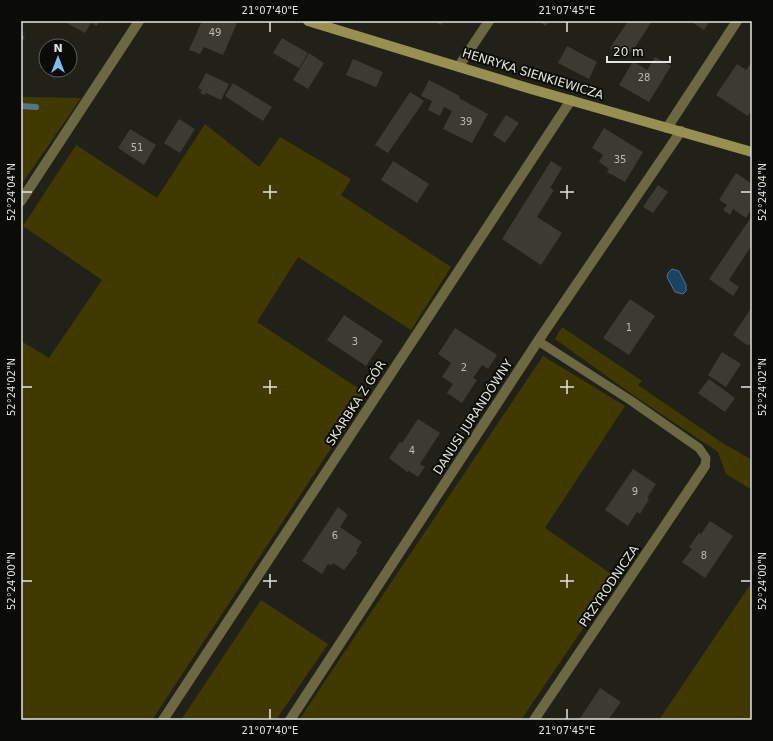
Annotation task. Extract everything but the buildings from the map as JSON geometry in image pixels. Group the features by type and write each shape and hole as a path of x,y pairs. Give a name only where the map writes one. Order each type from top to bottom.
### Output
{"street":[{"path":"21,201 138,21"},
{"name":"HENRYKA SIENKIEWICZA","path":"308,21 571,100 752,152"},
{"path":"459,66 489,21"},
{"path":"667,128 737,21"},
{"name":"SKARBKA Z GÓR","path":"163,720 571,100"},
{"name":"DANUSI JURANDÓWNY","path":"290,720 538,341 681,131"},
{"name":"PRZYRODNICZA","path":"534,720 705,466"}],"lane":[{"path":"538,341 630,400 699,448 706,458 705,466"}],"shaded area":[{"path":"21,97 81,98 21,185"},
{"path":"205,124 259,167 280,137 351,179 341,195 451,267 411,330 298,257 257,322 367,394 152,720 21,720 21,341 49,358 102,280 23,226 76,145 157,198"},
{"path":"562,327 642,381 638,385 721,442 752,460 752,490 726,474 718,452 633,395 555,339"},
{"path":"543,356 625,406 545,528 617,578 521,720 299,720"},
{"path":"752,582 752,720 659,720"},
{"path":"261,600 328,644 276,720 181,720"}],"water":[{"path":"672,269 679,271 686,285 686,291 683,294 675,292 667,277 668,273"}],"waterway":[{"path":"21,106 36,107"}]}
